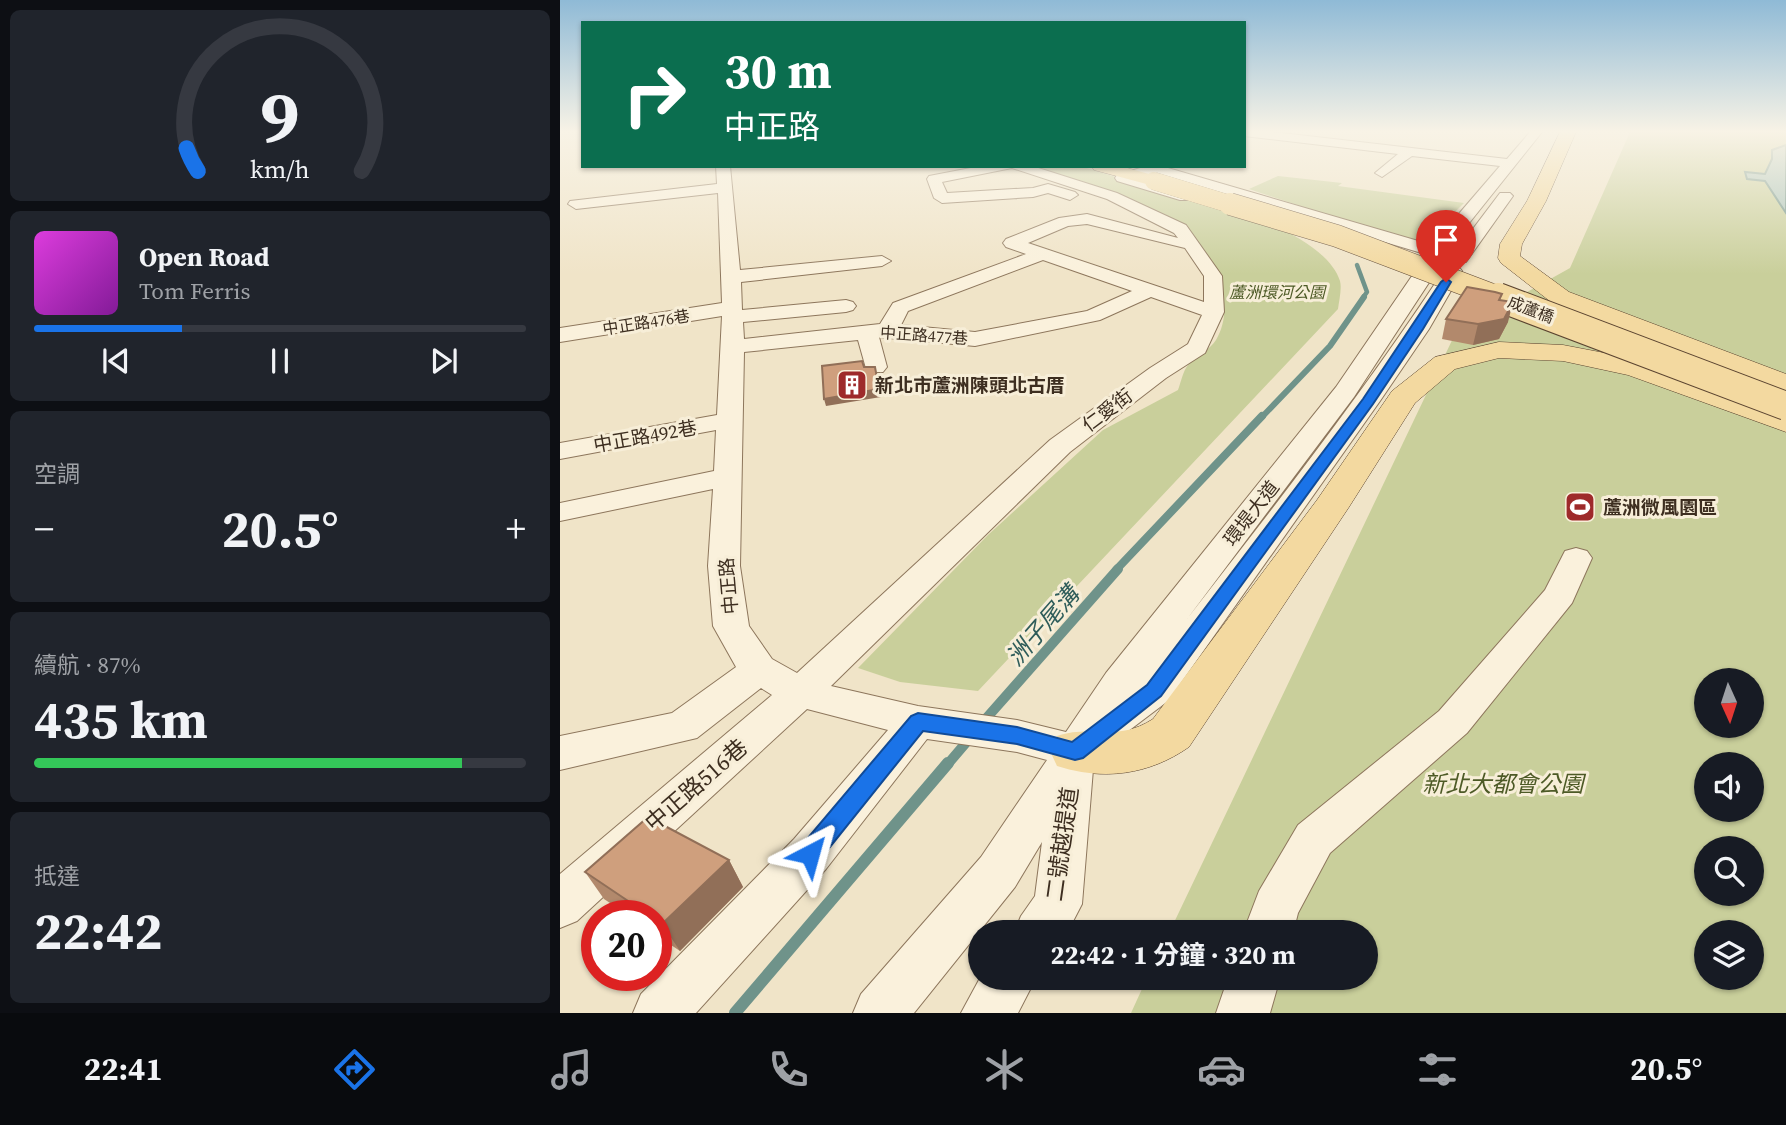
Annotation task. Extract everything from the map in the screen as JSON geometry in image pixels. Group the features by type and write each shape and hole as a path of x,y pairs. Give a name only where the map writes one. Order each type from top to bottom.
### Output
{"main road":[{"name":"成蘆橋","path":"1166,179 1337,236 1786,406"},
{"name":"成蘆橋","path":"1170,179 1274,208 1394,247 1786,393"},
{"path":"1547,179 1510,244 1509,258 1560,297 1786,384"},
{"path":"1510,244 1540,224 1555,206"},
{"path":"1075,751 1100,756 1129,754 1148,748 1171,733 1331,507 1403,397 1445,363 1499,351 1537,351 1596,358 1636,368 1786,422"}],"street":[{"path":"576,204 696,179"},
{"name":"中正路","path":"722,179 731,277 733,347 724,566 731,626 759,670 800,693 957,727 1017,736 1075,751"},
{"path":"934,179 942,198 1033,192 1048,188 1158,218"},
{"name":"仁愛街","path":"800,693 1060,446 1157,373 1197,348 1214,312 1213,276 1180,229 1112,196 1059,179"},
{"path":"1126,179 1300,232 1437,267"},
{"path":"1166,179 1437,267"},
{"name":"環堤大道","path":"880,1013 998,872 1075,751 1154,691 1418,329 1437,267 1498,179"},
{"name":"環堤大道","path":"1437,267 1518,179"},
{"path":"1192,247 1087,219 1065,221 1012,243 1214,312"},
{"path":"876,367 877,331 900,307 1044,253"},
{"path":"731,277 882,261"},
{"name":"中正路477巷","path":"733,347 877,331 975,339 1093,316 1150,290"},
{"name":"中正路476巷","path":"560,335 732,312 846,306"},
{"name":"中正路492巷","path":"560,451 730,420"},
{"path":"560,512 727,477"},
{"path":"1272,920 1276,907 1314,839 1453,722 1560,595 1576,558"},
{"path":"560,753 683,727 759,670"},
{"name":"中正路516巷","path":"560,905 800,693"},
{"path":"660,1013 810,854 957,727"},
{"name":"二號越提道","path":"1048,920 1058,904 1075,751"},
{"path":"988,1013 1002,990"},
{"path":"1243,1013 1250,990"}],"green space":[{"name":"蘆洲環河公園","path":"1057,179 1123,179 1278,227 1305,242 1323,256 1336,272 1341,291 1338,309 978,691 900,682 858,668 988,535 1103,430 1178,390 1186,367 1216,340 1222,325 1223,293 1211,263 1180,226"},
{"path":"1271,179 1308,179 1342,183 1338,186 1464,203 1425,242 1408,242 1249,189"},
{"name":"蘆洲微風園區","path":"1609,179 1786,179 1786,1013 1131,1013 1142,990 1378,990 1378,920 1175,920 1456,332 1570,268"}],"water":[{"path":"1749,179 1786,179 1786,213 1765,181"}],"building":[{"path":"1467,287 1502,294 1499,300 1513,302 1504,319 1478,324 1446,319"},
{"name":"新北市蘆洲陳頭北古厝","path":"862,361 864,367 875,367 879,389 824,399 822,366"},
{"path":"648,817 729,860 672,914 672,900 627,900 585,872"}],"waterway":[{"name":"洲子尾溝","path":"1357,265 1367,292 1362,299"},
{"name":"洲子尾溝","path":"1261,418 1330,346 1364,297"},
{"name":"洲子尾溝","path":"1116,570 1262,416"},
{"name":"洲子尾溝","path":"983,722 1118,569"},
{"name":"洲子尾溝","path":"947,765 970,738"},
{"name":"洲子尾溝","path":"735,1013 948,763"}],"place":[{"name":"新北市蘆洲陳頭北古厝","path":"852,385"},
{"name":"蘆洲微風園區","path":"1580,507"}],"route":[{"path":"810,854 918,722 1017,736 1075,751 1154,691 1368,401 1418,329 1446,282"}],"park label":[{"name":"新北大都會公園","path":"1503,784"}]}
